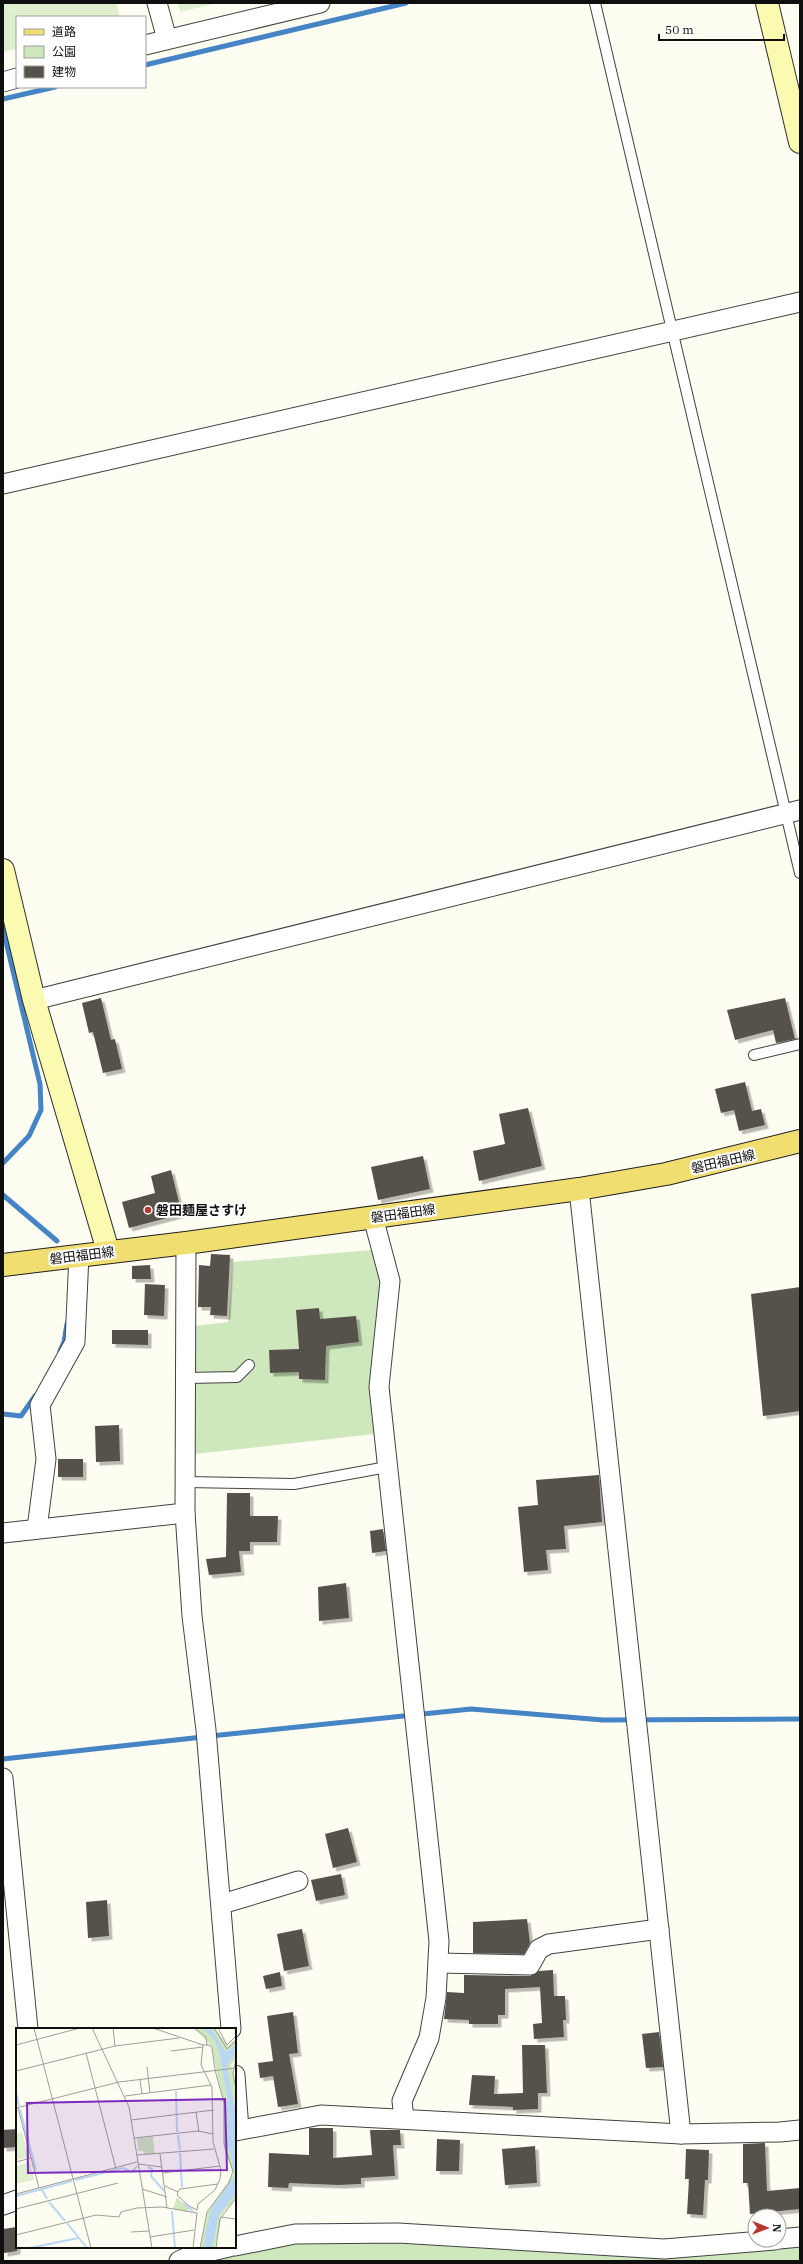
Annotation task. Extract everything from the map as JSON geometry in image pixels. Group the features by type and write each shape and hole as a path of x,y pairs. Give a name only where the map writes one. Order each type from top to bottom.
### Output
{"main road":[{"name":"磐田福田線","path":"3,1265 108,1251 186,1244 579,1189 666,1174 800,1142"}],"street":[{"path":"157,3 167,39"},
{"path":"146,45 320,3"},
{"path":"767,3 800,142"},
{"path":"3,82 16,78"},
{"path":"3,484 800,302"},
{"path":"34,1000 792,812"},
{"path":"3,870 34,1000 108,1251"},
{"path":"579,1189 635,1720 682,2134"},
{"path":"373,1217 390,1282 379,1387 386,1467 415,1715 439,1941 436,1998 429,2038 402,2101 404,2119"},
{"path":"186,1244 185,1513 192,1616 207,1737 222,1904 231,2028"},
{"path":"37,1528 46,1459 40,1405 75,1342 79,1255"},
{"path":"3,1533 37,1528 185,1513"},
{"path":"3,1778 28,2028"},
{"path":"222,1904 298,1881"},
{"path":"438,1962 530,1965 539,1949 549,1944 659,1929"},
{"path":"236,2103 237,2131 321,2115 682,2134 780,2132 800,2130"},
{"path":"3,2205 16,2200"},
{"path":"236,2246 295,2234 406,2234 664,2249 747,2242"},
{"path":"787,2239 800,2237"},
{"path":"178,2261 190,2256 225,2248"}],"lane":[{"path":"595,3 673,331 792,812 800,873"},
{"path":"754,1055 800,1044"},
{"path":"186,1378 237,1377 249,1365"},
{"path":"186,1482 294,1484 386,1467"}],"green space":[{"path":"3,3 116,3 120,16 16,16 16,49 3,52"},
{"path":"178,3 217,3 180,12"},
{"path":"382,1249 383,1433 186,1455 194,1326 228,1322 233,1262"},
{"path":"800,2232 800,2261 195,2261 245,2244 384,2233 737,2244 747,2242 747,2248 787,2248 787,2234"}],"building":[{"path":"101,998 111,1040 115,1039 122,1069 103,1073 93,1032 89,1033 82,1003"},
{"path":"785,998 795,1039 776,1043 773,1030 735,1040 727,1010"},
{"path":"745,1082 752,1111 761,1109 765,1125 739,1131 734,1110 721,1113 715,1089"},
{"path":"528,1108 542,1166 479,1181 473,1151 505,1144 499,1114"},
{"path":"423,1156 430,1189 378,1200 371,1167"},
{"path":"171,1170 182,1214 129,1228 122,1202 155,1193 151,1176"},
{"path":"211,1254 230,1255 227,1316 210,1315 211,1307 198,1307 199,1265 210,1266"},
{"path":"150,1265 151,1279 132,1279 132,1266"},
{"path":"145,1284 165,1285 164,1316 144,1315"},
{"path":"800,1287 800,1411 763,1416 751,1294"},
{"path":"319,1308 320,1319 356,1316 359,1342 326,1346 325,1380 299,1379 299,1372 270,1373 269,1350 299,1349 296,1310"},
{"path":"112,1330 148,1330 148,1345 112,1344"},
{"path":"119,1425 120,1461 96,1462 95,1426"},
{"path":"58,1459 83,1459 83,1477 58,1477"},
{"path":"599,1475 602,1522 564,1526 566,1549 546,1550 548,1570 524,1572 518,1507 538,1505 536,1480"},
{"path":"227,1493 250,1493 250,1516 278,1516 277,1542 250,1542 250,1551 239,1551 241,1572 209,1575 206,1559 226,1557"},
{"path":"383,1529 386,1551 372,1553 370,1531"},
{"path":"346,1583 349,1618 319,1621 318,1587"},
{"path":"348,1828 357,1862 333,1868 325,1834"},
{"path":"341,1874 345,1895 316,1901 311,1880"},
{"path":"107,1900 109,1936 88,1938 86,1902"},
{"path":"527,1919 530,1943 524,1954 473,1953 473,1922"},
{"path":"302,1929 309,1966 284,1971 277,1934"},
{"path":"553,1970 554,1996 565,1996 566,2020 563,2020 564,2037 534,2039 533,2024 542,2023 540,1987 505,1989 505,2015 498,2015 498,2024 469,2024 469,2020 444,2019 447,1992 464,1993 464,1975 530,1976 539,1971"},
{"path":"280,1972 282,1986 266,1989 263,1976"},
{"path":"293,2012 298,2053 289,2054 298,2104 278,2107 273,2076 260,2078 258,2063 273,2061 267,2016"},
{"path":"659,2032 663,2067 646,2068 642,2034"},
{"path":"522,2045 545,2045 547,2093 538,2093 538,2109 513,2110 513,2107 469,2105 472,2075 495,2076 494,2094 523,2093"},
{"path":"309,2128 333,2128 333,2158 372,2155 370,2130 400,2130 401,2145 393,2145 395,2176 361,2178 361,2184 338,2185 289,2183 288,2188 268,2187 269,2153 309,2155"},
{"path":"16,2129 16,2147 3,2148 3,2130"},
{"path":"437,2139 460,2140 459,2171 436,2171"},
{"path":"765,2143 767,2191 800,2188 800,2209 787,2210 787,2208 750,2208 748,2183 743,2183 743,2144"},
{"path":"535,2146 537,2183 505,2185 502,2149"},
{"path":"686,2149 709,2150 708,2180 705,2180 703,2215 687,2214 689,2179 685,2179"},
{"path":"16,2227 17,2251 4,2253 3,2229"}],"waterway":[{"path":"146,65 406,3"},
{"path":"3,99 51,88"},
{"path":"3,929 40,1084 41,1110 29,1136 3,1163"},
{"path":"3,1195 57,1241"},
{"path":"60,1351 64,1342 67,1324"},
{"path":"3,1414 21,1416 35,1396"},
{"path":"211,1736 471,1709 603,1720 800,1719"},
{"path":"3,1759 203,1737"}],"place":[{"name":"磐田麺屋さすけ","path":"148,1210"}]}
